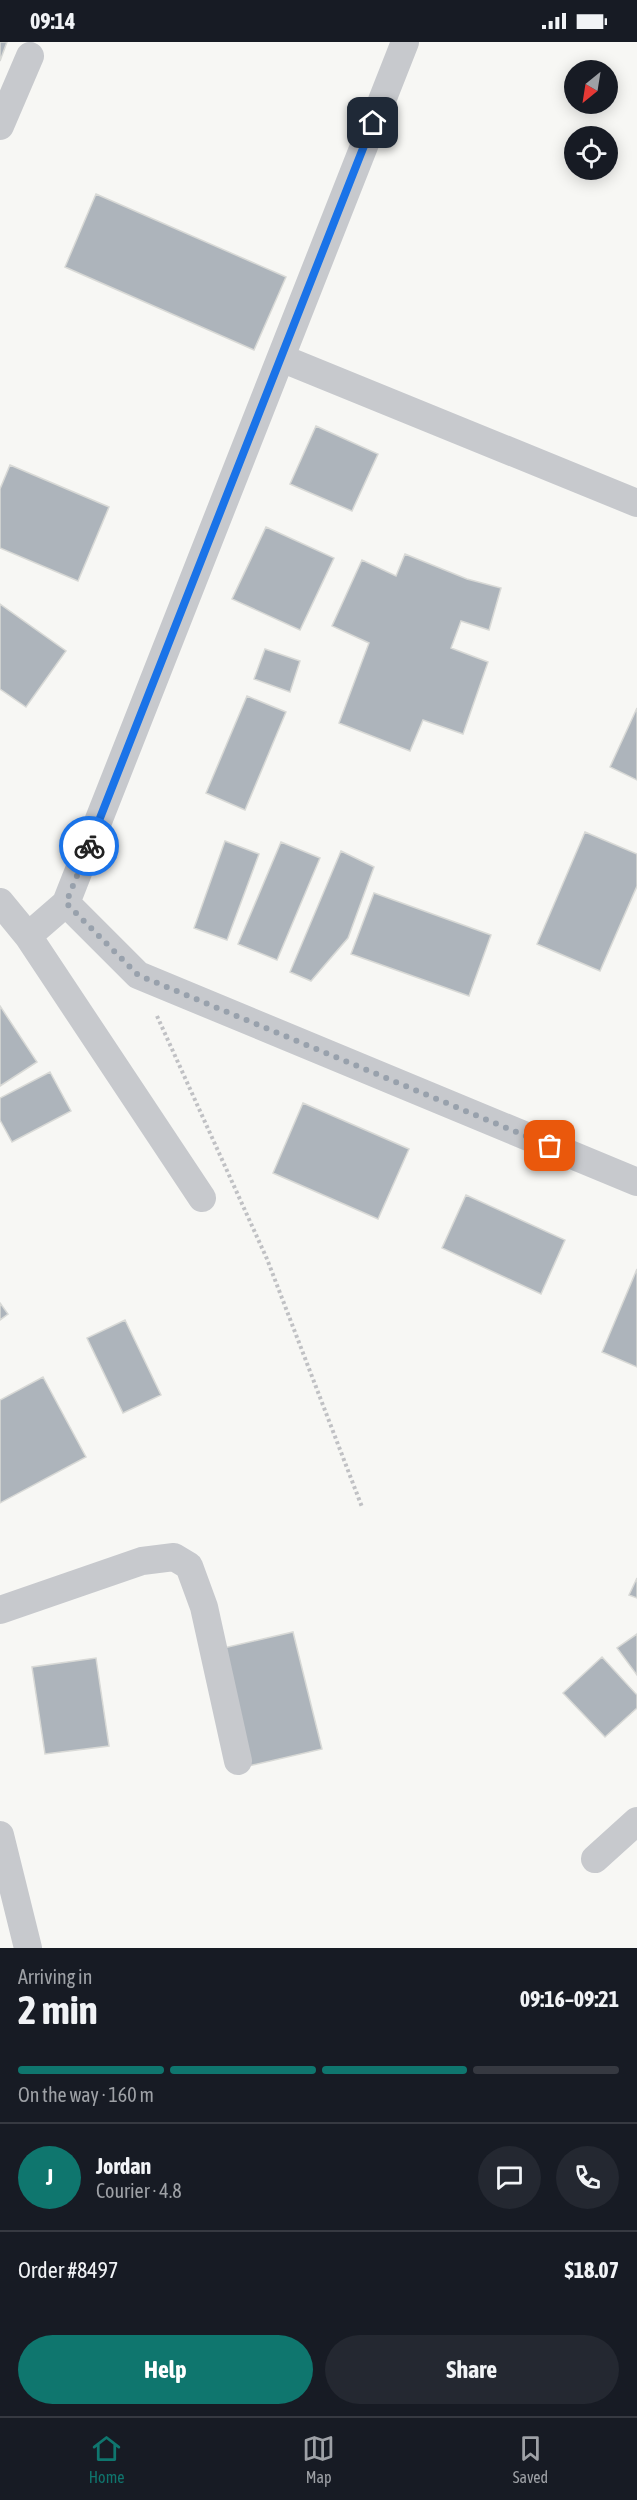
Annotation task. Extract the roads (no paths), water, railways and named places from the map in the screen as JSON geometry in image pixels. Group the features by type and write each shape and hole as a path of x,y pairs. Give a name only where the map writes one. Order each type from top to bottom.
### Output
{"street":[{"path":"28,936 66,903 405,42"},
{"path":"0,126 30,56"},
{"path":"281,358 637,502"},
{"path":"0,902 28,936 202,1198"},
{"path":"66,903 138,975 637,1182"},
{"path":"0,1610 142,1562 174,1557 189,1566 204,1607 238,1761"},
{"path":"595,1859 637,1821"},
{"path":"0,1835 28,1948"}]}
